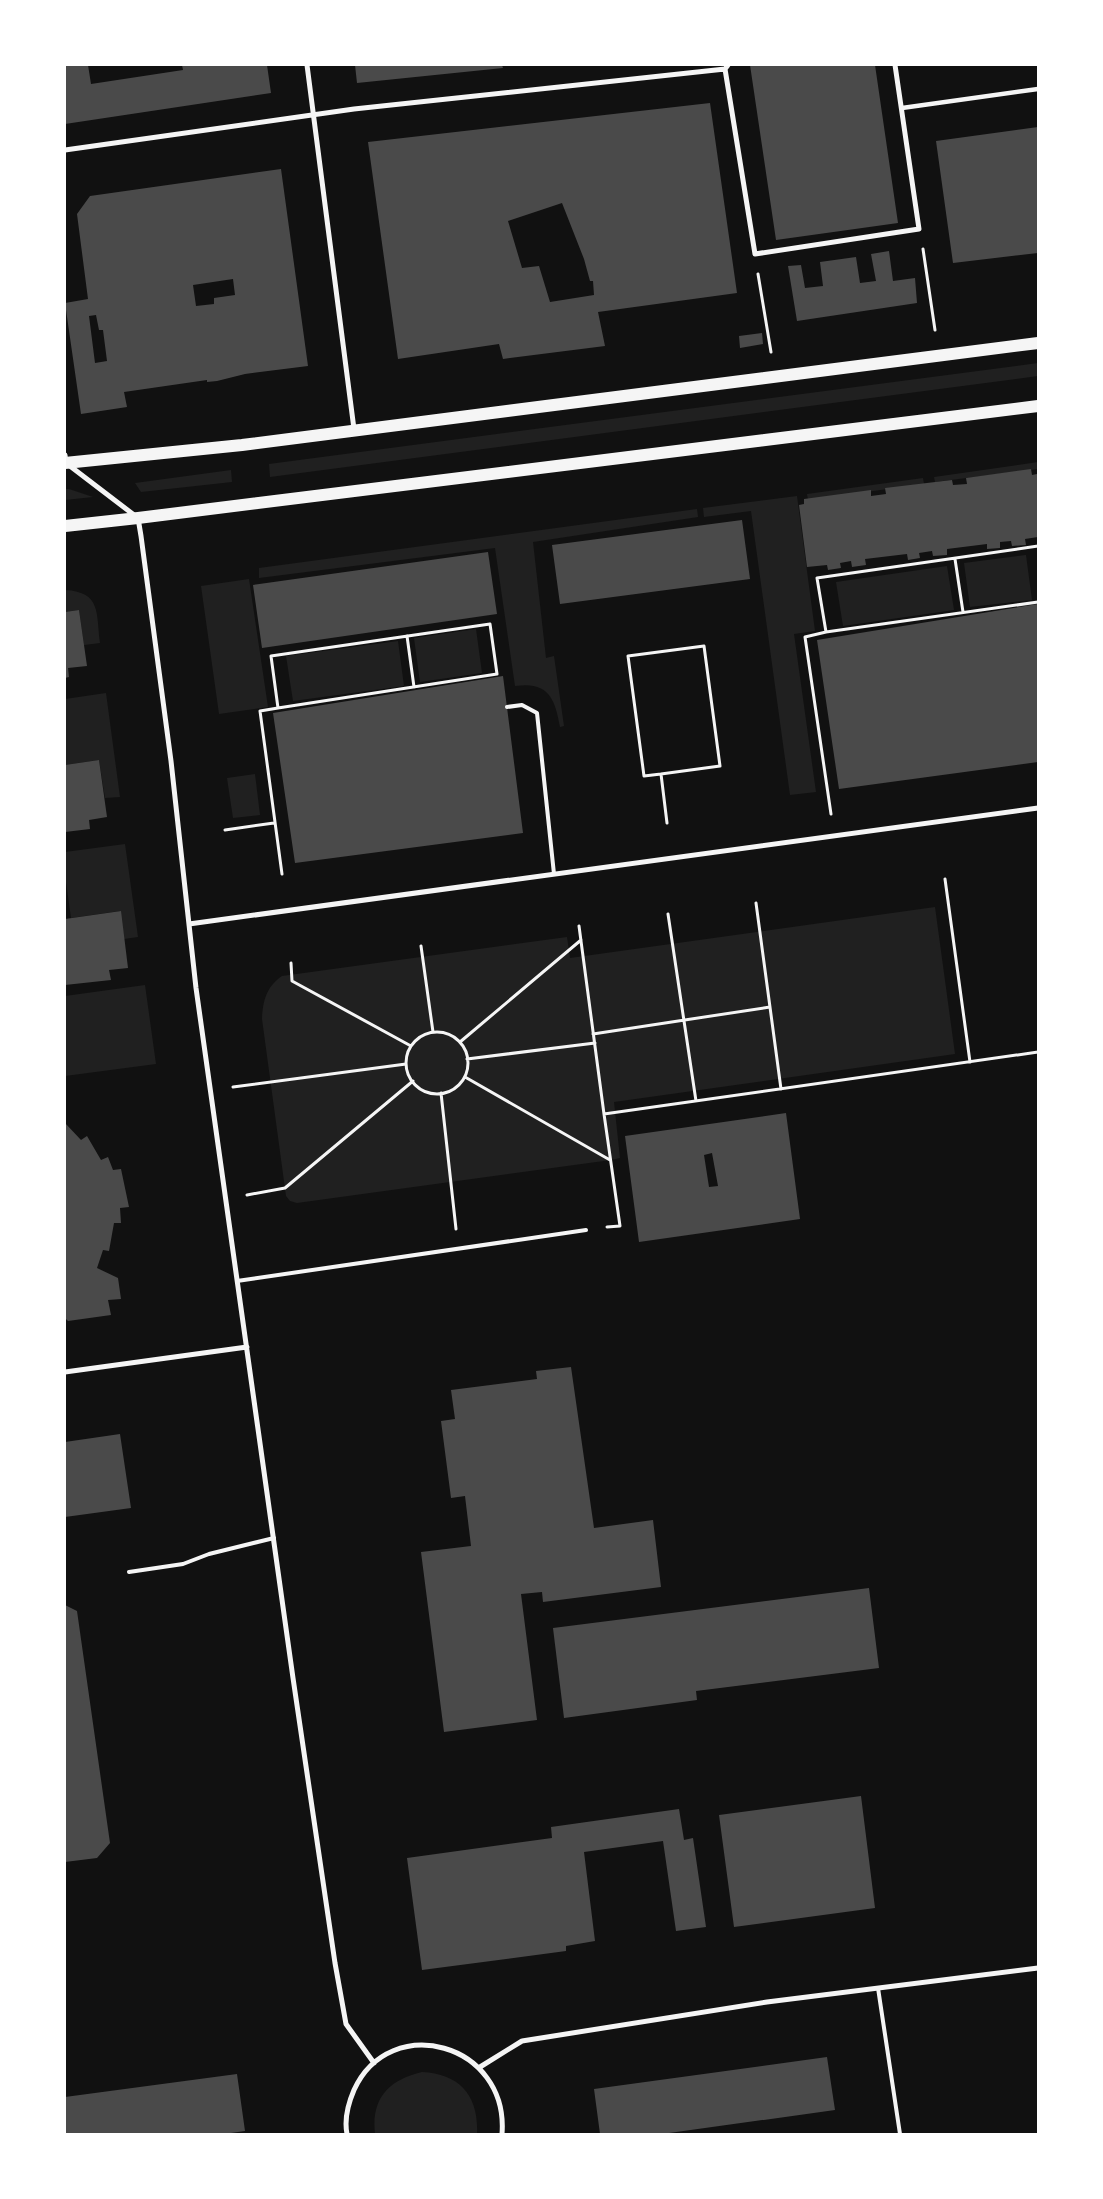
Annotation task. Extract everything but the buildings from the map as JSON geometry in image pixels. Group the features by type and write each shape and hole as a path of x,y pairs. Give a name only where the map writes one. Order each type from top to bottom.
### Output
{"main road":[{"path":"65,461 242,445 1038,343"},
{"path":"65,526 1038,406"}],"street":[{"path":"307,65 354,430"},
{"path":"65,150 314,114 726,67 755,254 920,229 895,65"},
{"path":"902,108 1038,89"},
{"path":"65,461 138,518 171,762 189,924 211,1090 292,1678 346,2024 374,2062"},
{"path":"189,924 1038,808"},
{"path":"65,1372 247,1347"},
{"path":"480,2068 522,2041 767,2002 1038,1968"},
{"path":"347,2134 345,2125 348,2102 358,2080 374,2062 394,2050 416,2045 440,2046 462,2054 480,2068 494,2087 502,2109 502,2134"}],"lane":[{"path":"507,707 522,705 537,713 554,874"},
{"path":"237,1281 586,1230"},
{"path":"129,1572 183,1564 209,1554 274,1538"},
{"path":"878,1988 900,2134"}],"path":[{"path":"920,229 938,355"},
{"path":"755,254 775,378"},
{"path":"826,632 817,578 1038,546"},
{"path":"955,558 963,612"},
{"path":"834,836 805,637 826,632 1038,602"},
{"path":"278,708 271,656 490,624 497,674 260,711 282,874"},
{"path":"407,636 414,687"},
{"path":"704,646 720,766 661,774 644,776 628,656 704,646"},
{"path":"661,774 668,822"},
{"path":"225,830 274,823"},
{"path":"945,879 970,1062"},
{"path":"756,903 781,1089"},
{"path":"668,914 696,1101"},
{"path":"579,926 620,1226 586,1230"},
{"path":"460,1042 581,940"},
{"path":"421,946 433,1032"},
{"path":"291,963 292,981 412,1046"},
{"path":"593,1034 770,1007"},
{"path":"433,1032 450,1034 460,1042 466,1052 468,1064 465,1076 458,1085 441,1093 426,1092 416,1086 409,1077 406,1064 408,1052 414,1041 425,1034 433,1032"},
{"path":"468,1058 595,1043"},
{"path":"604,1114 1038,1052"},
{"path":"211,1090 406,1064"},
{"path":"465,1076 611,1160"},
{"path":"226,1199 285,1188 413,1081"},
{"path":"441,1093 458,1249"}],"shaded area":[{"path":"1038,363 1038,376 270,477 269,464"},
{"path":"1038,462 1038,469 935,482 934,477"},
{"path":"231,470 232,482 141,492 135,483"},
{"path":"923,478 924,484 808,500 807,494"},
{"path":"65,489 69,489 93,497 65,500"},
{"path":"797,496 815,631 794,634 816,792 790,795 751,511 704,517 703,508"},
{"path":"697,509 698,517 533,542 546,658 554,656 564,726 560,727 556,708 548,694 535,686 515,686 495,548 259,578 259,568"},
{"path":"1026,555 1032,600 970,607 964,563"},
{"path":"947,566 954,610 843,626 836,582"},
{"path":"249,579 268,707 219,714 201,586"},
{"path":"65,590 86,595 95,606 100,643 84,645 79,610 65,612"},
{"path":"476,629 482,673 420,682 414,638"},
{"path":"398,641 404,686 293,701 286,656"},
{"path":"106,693 120,797 105,798 99,760 65,765 65,699"},
{"path":"255,774 260,815 233,818 227,778"},
{"path":"125,844 138,937 124,939 120,911 71,918 65,875 65,852"},
{"path":"935,907 955,1054 614,1102 620,1158 611,1160 297,1203 290,1201 286,1196 262,1019 266,995 272,985 282,976 567,937 570,958"},
{"path":"145,985 156,1064 65,1076 65,996"},
{"path":"422,2072 447,2077 457,2082 470,2098 475,2109 477,2134 375,2134 374,2122 376,2111 384,2093 400,2080"}]}
